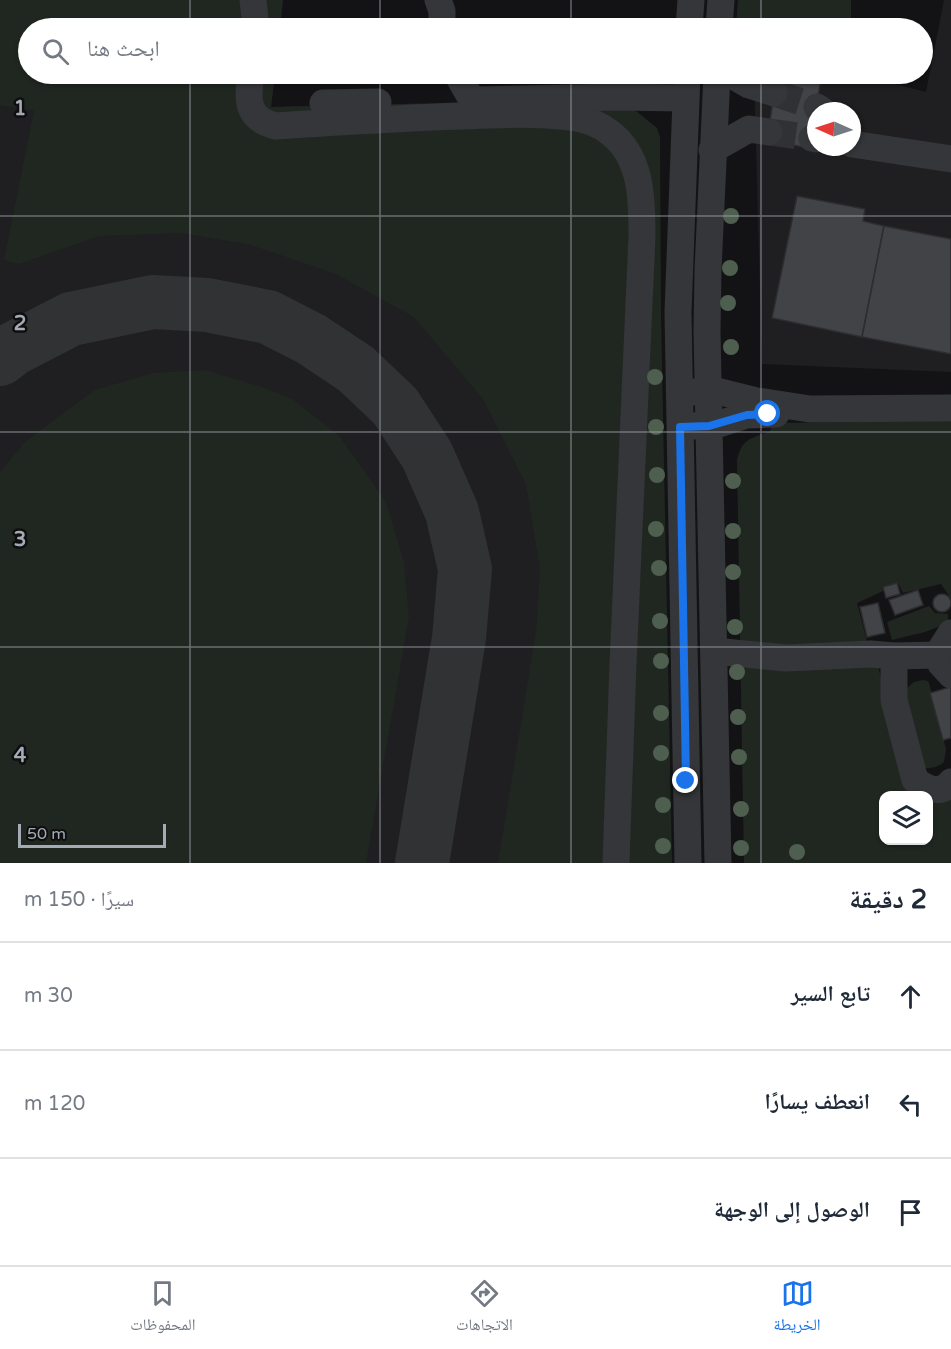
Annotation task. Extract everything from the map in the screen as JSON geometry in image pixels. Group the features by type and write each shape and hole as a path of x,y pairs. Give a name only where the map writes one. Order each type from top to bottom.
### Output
{"street":[{"path":"253,0 255,18"},
{"path":"438,0 442,18"},
{"path":"690,18 691,0"},
{"path":"720,18 721,0"},
{"path":"250,84 248,100 251,108 261,120 276,126 500,115 576,118 610,132 633,161 641,202 642,236 616,863"},
{"path":"462,84 472,100"},
{"path":"718,863 708,270 712,150 720,84"},
{"path":"712,150 759,130 725,84"},
{"path":"744,84 774,93"},
{"path":"323,103 614,97 686,86 678,273 688,863"},
{"path":"861,143 951,159"},
{"path":"680,392 728,393 757,401 810,409 951,408"},
{"path":"680,427 709,426 747,415 780,414 810,409"},
{"path":"714,651 786,658 872,654 894,656 946,654"},
{"path":"894,656 894,700 915,780 925,788 938,790 947,787 951,782"}],"shaded area":[{"path":"0,0 283,0 281,18 18,18 18,84 274,84 271,107 621,99 657,128 627,863 0,863"},
{"path":"0,0 283,0 281,18 18,18 18,84 274,84 271,107 621,99 657,128 660,137 661,315 672,863 498,863 536,632 540,569 526,484 483,399 414,317 336,274 251,245 182,233 99,236 19,264 4,260 34,111 0,105"},
{"path":"738,0 851,0 851,18 737,18"},
{"path":"944,0 951,0 951,372 762,364 754,84 894,84 926,92 928,84 933,84 933,56"},
{"path":"205,370 262,387 292,399 339,436 386,502 404,563 409,617 366,863 0,863 0,472 25,442 95,390 153,373"},
{"path":"951,421 951,599 941,584 903,593 898,583 882,587 883,591 857,603 872,661 877,662 908,786 914,791 879,791 879,845 933,845 933,801 951,799 951,863 744,863 737,460 745,443 770,431 773,423"},
{"path":"929,606 935,613 948,614 948,623 925,632 892,640 887,622"},
{"path":"923,680 929,683 946,749 944,762 936,767 928,768 922,768 904,691 914,682"}],"building":[{"path":"776,84 820,84 817,102 807,102 807,148 767,141"},
{"path":"797,196 865,209 863,221 884,226 862,337 772,318"},
{"path":"884,226 951,239 951,354 862,337"},
{"path":"897,583 900,594 886,598 883,587"},
{"path":"918,590 923,605 895,615 889,600"},
{"path":"942,594 948,597 951,603 948,609 942,612 936,609 933,603 936,597"},
{"path":"878,603 885,633 867,637 860,607"},
{"path":"951,687 951,738 943,740 930,693"}],"taxiway":[{"path":"0,359 13,349 71,319 153,302 207,305 268,317 311,339 356,369 395,406 427,455 452,512 465,569 459,638 422,863"}],"tunnel":[{"path":"774,93 807,104"},
{"path":"769,132 807,137"}],"route":[{"path":"686,781 680,427 709,426 747,415 768,414"}]}
